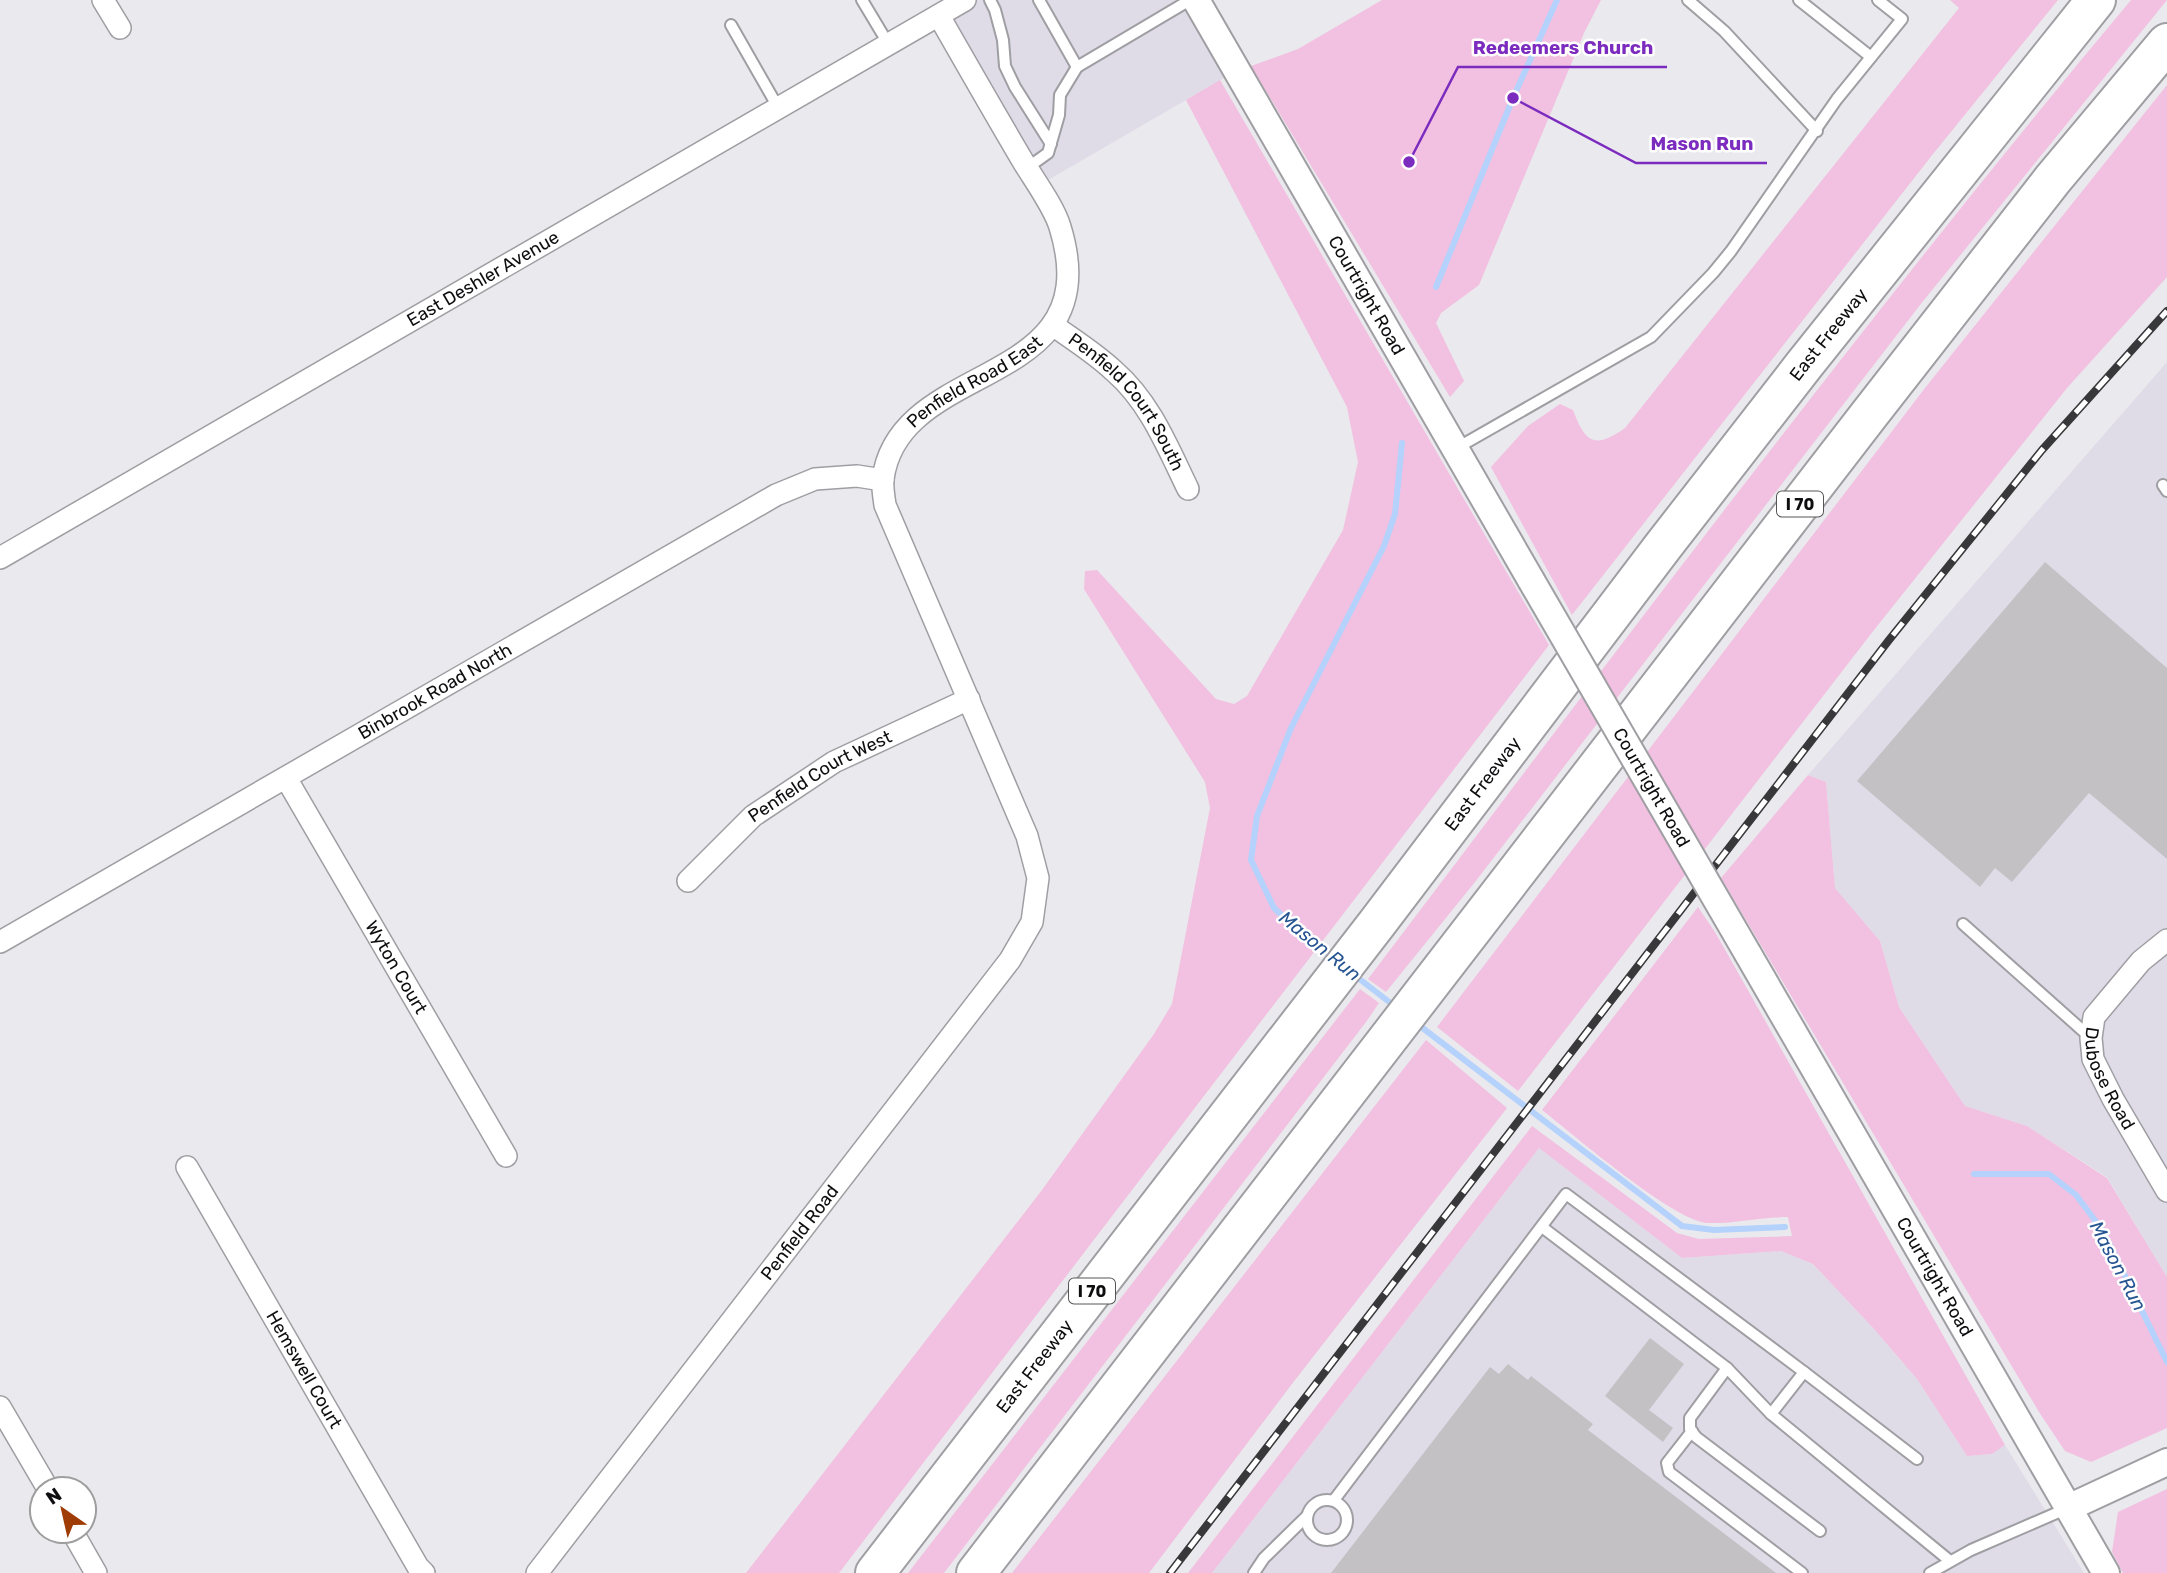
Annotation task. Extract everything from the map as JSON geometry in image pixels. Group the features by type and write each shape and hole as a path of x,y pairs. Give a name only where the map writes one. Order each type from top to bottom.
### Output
{"highway":[{"name":"East Freeway","path":"875,1573 1378,922 1697,502 2096,0"},
{"name":"I 70","path":"976,1573 1622,733 2053,179 2167,43"}],"street":[{"path":"103,0 120,28"},
{"name":"East Deshler Avenue","path":"0,558 965,0"},
{"name":"Courtright Road","path":"1196,0 2106,1573"},
{"name":"Penfield Road East","path":"939,16 1060,225 1070,276 1064,302 1054,326 1021,355 929,408 899,439 883,480 885,505 1027,836 1038,878"},
{"name":"Penfield Court South","path":"1054,326 1115,372 1140,399 1163,436 1188,489"},
{"name":"Binbrook Road North","path":"0,942 776,495 815,479 857,476 883,480"},
{"name":"Penfield Court West","path":"688,881 753,816 834,762 969,699"},
{"name":"Wyton Court","path":"286,778 506,1156"},
{"name":"Penfield Road","path":"537,1573 1010,960 1032,922 1038,878"},
{"name":"Dubose Road","path":"2167,940 2141,961 2094,1017 2091,1038 2093,1059 2113,1099 2167,1191"},
{"name":"Hemswell Court","path":"187,1167 397,1531 424,1573"},
{"path":"0,1407 40,1475"},
{"path":"2068,1508 2167,1462"},
{"path":"80,1545 96,1573"}],"lane":[{"path":"862,0 889,45"},
{"path":"990,0 1003,40 1005,66 1051,144"},
{"path":"1039,0 1077,67"},
{"path":"1027,168 1048,153 1059,115 1060,95 1077,67 1190,0"},
{"path":"1688,0 1724,32 1817,131"},
{"path":"1799,0 1871,57"},
{"path":"1455,449 1651,337 1719,266 1837,100 1902,19 1878,0"},
{"path":"732,25 779,109"},
{"path":"1963,924 2091,1038"},
{"path":"1334,1500 1566,1194 1804,1371 1917,1459"},
{"path":"1542,1227 1727,1368 1771,1415 1950,1561"},
{"path":"1727,1368 1690,1418 1692,1431 1696,1437 1820,1531"},
{"path":"1771,1415 1804,1371"},
{"path":"1692,1431 1667,1463 1669,1472 1802,1573"},
{"path":"1254,1573 1265,1558 1307,1516 1314,1504 1320,1501 1334,1500 1345,1509 1345,1529 1330,1540 1318,1538 1309,1529 1307,1516"},
{"path":"1930,1573 1950,1561 2068,1508"}],"shaded area":[{"path":"967,0 1195,0 1236,71 1036,187 938,17"},
{"path":"1382,0 1601,0 1584,33 1479,285 1441,313 1436,323 1464,381 1450,397 1251,66 1298,49"},
{"path":"1950,0 2058,0 1933,154 1572,615 1491,467 1528,426 1560,404 1573,410 1582,429 1592,439 1605,439 1625,428 1959,8"},
{"path":"2131,0 2167,0 1920,305 1475,882 1386,992 1368,979 1839,362"},
{"path":"1220,80 1549,645 839,1573 746,1573 1042,1190 1154,1034 1172,1004 1210,808 1205,782 1084,589 1085,571 1097,570 1216,699 1234,704 1247,696 1343,530 1358,462 1347,407 1186,100"},
{"path":"2167,85 2167,277 2067,388 1874,630 1518,1091 1437,1027 1925,388"},
{"path":"2167,362 2167,1277 2107,1177 2027,1126 1965,1106 1899,1007 1880,941 1835,888 1826,782 1808,775"},
{"path":"1808,775 1826,782 1835,888 1880,941 1899,1007 1965,1106 2027,1126 2107,1178 2167,1277 2167,1428 2091,1462 2065,1451 2039,1412 1721,878"},
{"path":"1698,907 1715,932 2005,1445 1992,1454 1967,1456 1917,1379 1813,1264 1781,1251 1682,1258 1539,1148 1212,1573 1188,1573 1532,1126 1677,1233 1699,1239 1792,1236 1788,1217 1707,1223 1671,1208 1623,1175 1542,1110"},
{"path":"1360,989 1379,1003 1366,1022 944,1573 908,1573"},
{"path":"1426,1040 1507,1108 1149,1573 1012,1573"},
{"path":"1539,1148 1682,1258 1781,1251 1813,1264 1917,1379 1967,1456 1992,1454 2005,1445 2084,1573 1212,1573"},
{"path":"2167,1489 2167,1573 2123,1573 2112,1552 2118,1512"}],"building":[{"path":"2045,562 2167,668 2167,859 2089,793 2012,882 1995,868 1980,887 1857,781"},
{"path":"1650,1338 1684,1364 1649,1410 1673,1428 1663,1442 1605,1396"},
{"path":"1508,1364 1528,1380 1531,1376 1593,1424 1588,1430 1776,1573 1331,1573 1490,1367 1499,1374"}],"waterway":[{"name":"Mason Run","path":"1436,287 1513,98 1557,0"},
{"name":"Mason Run","path":"1333,958 1301,934 1274,908 1251,860 1257,816 1291,728 1384,546 1395,514 1402,443"},
{"name":"Mason Run","path":"1353,974 1397,1008"},
{"name":"Mason Run","path":"1416,1023 1682,1226 1714,1230 1785,1227"},
{"name":"Mason Run","path":"1974,1174 2049,1174 2076,1195 2103,1231 2167,1362"}],"railway":[{"path":"1170,1573 1889,640 2042,450 2167,311"}],"place":[{"name":"Mason Run","path":"1513,98"},
{"name":"Redeemers Church","path":"1409,162"}]}
